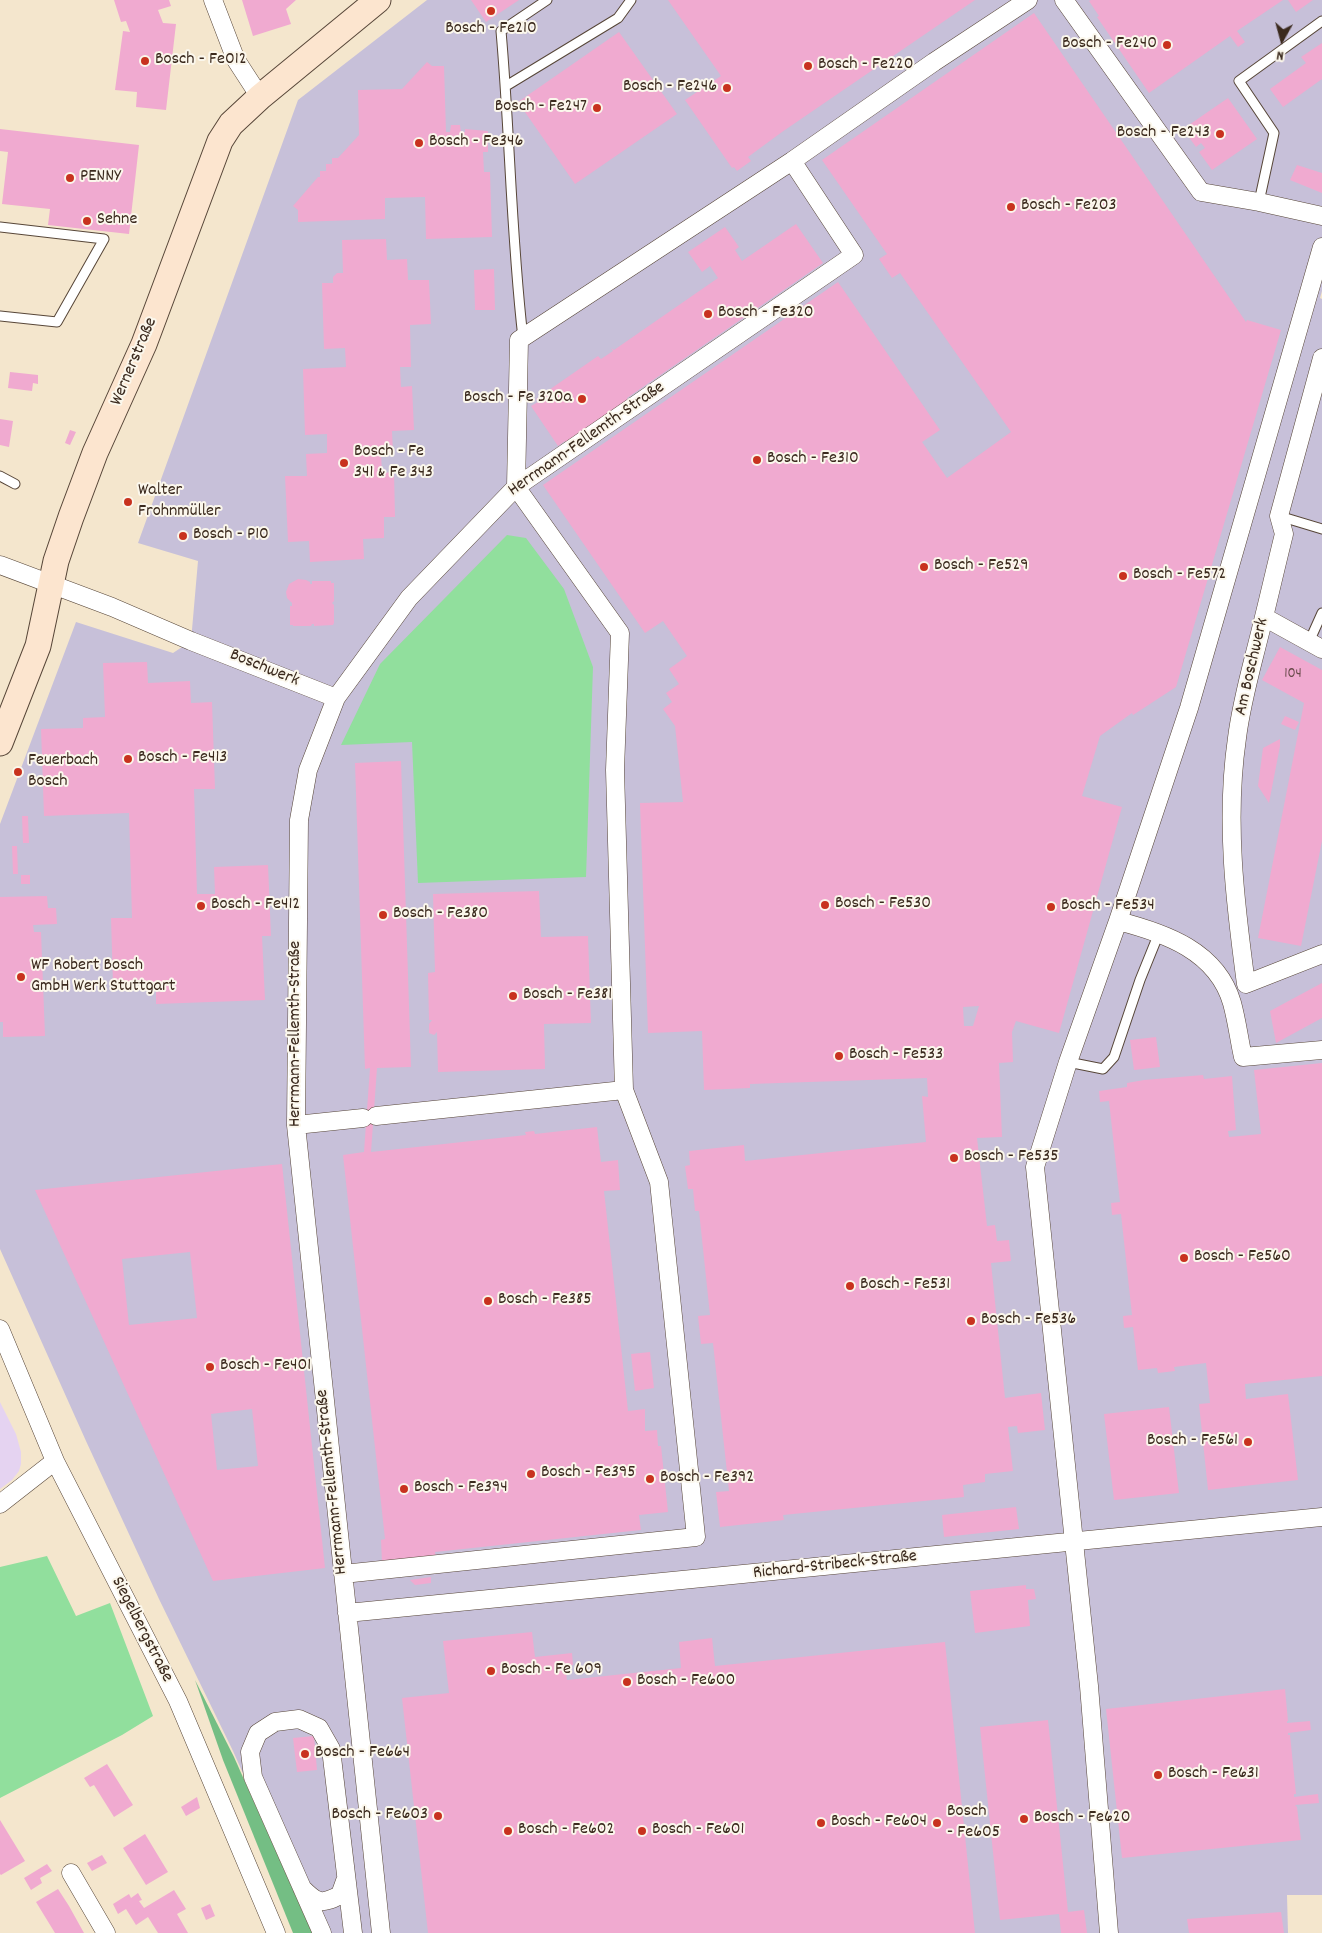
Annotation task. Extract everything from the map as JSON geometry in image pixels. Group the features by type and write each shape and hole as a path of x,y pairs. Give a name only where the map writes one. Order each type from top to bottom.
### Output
{"main road":[{"name":"Wernerstraße","path":"0,743 38,646 64,537 95,453 144,344 220,141 232,124 260,97 378,0"}],"street":[{"path":"213,0 236,60 260,97"},
{"path":"343,1574 696,1537 659,1182 624,1090 615,770 620,633 516,487 519,340 792,161 934,62 1028,0"},
{"path":"1064,0 1201,192 1322,216"},
{"name":"Herrmann-Fellemth-Straße","path":"381,1933 296,1124 299,820 308,770 336,698 409,598 516,487 854,255 792,161"},
{"path":"1109,1933 1089,1686 1035,1167 1068,1062 1189,708 1322,247"},
{"name":"Am Boschwerk","path":"1322,358 1279,516 1284,534 1246,692 1237,737 1232,781 1232,848 1237,914 1246,984 1322,954"},
{"name":"Boschwerk","path":"0,565 112,607 191,641 336,698"},
{"path":"1264,617 1315,645"},
{"path":"1118,920 1159,932 1195,952 1217,970 1232,1002 1242,1057 1322,1050"},
{"path":"296,1124 624,1090"},
{"name":"Siegelbergstraße","path":"0,1329 55,1462 178,1701 276,1933"},
{"path":"0,1504 55,1462"},
{"name":"Richard-Stribeck-Straße","path":"347,1613 1075,1543 1322,1517"},
{"path":"322,1933 254,1777 250,1752 258,1733 275,1722 299,1719 319,1728 331,1749 345,1881 353,1933"},
{"path":"71,1873 106,1933"},
{"path":"302,1888 314,1900 328,1902 340,1895 345,1881"}],"lane":[{"path":"523,338 514,239 506,86 501,30 547,0"},
{"path":"506,86 618,18 631,0"},
{"path":"1259,202 1274,133 1239,81 1322,21"},
{"path":"0,232 0,228 104,239 57,322 0,316"},
{"path":"0,476 15,484"},
{"path":"1279,516 1322,529"},
{"path":"1315,645 1322,614"},
{"path":"1068,1062 1103,1069 1114,1057 1140,980 1159,932"}],"shaded area":[{"path":"427,0 1322,0 1322,291 1320,298 1322,299 1322,1895 1287,1895 1288,1933 312,1933 301,1903 233,1751 159,1599 0,1249 0,824 76,622 173,653 191,641 198,561 138,543 298,100"},
{"path":"0,1402 16,1434 21,1452 21,1464 19,1471 12,1480 0,1489"}],"green space":[{"path":"507,535 526,538 564,589 593,667 586,877 418,883 412,742 341,745 380,664"},
{"path":"47,1556 76,1616 110,1603 153,1716 122,1735 0,1798 0,1567"},
{"path":"195,1680 234,1757 312,1933 293,1933 223,1760"}],"building":[{"name":"Bosch - Fe012","path":"114,0 169,0 171,6 158,10 163,23 176,24 166,110 136,107 137,92 115,90 123,31 130,32 126,21 121,22"},
{"path":"242,0 296,0 286,9 291,24 253,36"},
{"name":"Bosch - Fe210","path":"471,0 519,0 486,22"},
{"name":"Bosch - Fe220","path":"668,0 975,0 782,132 748,157 751,161 737,171 734,167 732,168 685,100 721,76"},
{"name":"Bosch - Fe240","path":"1283,0 1237,31 1245,42 1238,47 1230,36 1149,93 1097,17 1099,16 1089,1"},
{"path":"1288,0 1313,0 1296,12"},
{"path":"1034,13 1246,322 1247,320 1281,330 1176,687 1133,715 1132,713 1100,736 1082,796 1122,807 1059,1033 1016,1021 1012,1032 1013,1062 999,1063 1002,1137 977,1138 987,1226 995,1225 997,1241 1009,1240 1011,1261 991,1263 1005,1398 1041,1393 1045,1430 1018,1433 1017,1426 1008,1427 1013,1471 985,1474 985,1482 963,1485 964,1497 783,1515 784,1520 720,1527 716,1492 729,1491 713,1343 701,1344 698,1316 710,1315 699,1211 695,1211 693,1189 688,1189 685,1166 690,1165 689,1151 744,1145 745,1161 926,1142 922,1096 928,1097 927,1078 750,1084 750,1088 704,1090 702,1031 648,1033 640,803 683,802 675,726 663,709 672,702 666,693 679,684 669,669 687,656 663,621 645,633 543,485 838,282 940,430 922,442 947,478 1011,432 900,273 892,278 879,259 887,254 822,160","holes":["979,1006 973,1026 964,1026 963,1007"]},
{"name":"Bosch - Fe247","path":"619,32 677,114 575,184 518,102"},
{"path":"1322,43 1322,79 1283,107 1270,89 1306,63 1301,57"},
{"name":"Bosch - Fe346","path":"427,62 432,66 444,66 446,132 450,132 451,125 460,125 461,132 465,132 465,129 488,131 488,152 483,152 484,172 490,172 492,237 426,239 425,197 385,198 385,219 298,222 298,210 293,206 320,177 320,171 326,171 326,164 332,164 332,158 338,158 359,135 358,90 402,89"},
{"name":"Bosch - Fe243","path":"1228,98 1257,139 1212,170 1199,152 1205,148 1201,143 1196,147 1183,129"},
{"name":"PENNY","path":"0,129 139,145 129,234 48,225 50,209 2,204 8,152 0,151"},
{"path":"1297,165 1322,173 1322,193 1290,180"},
{"name":"Bosch - Fe320","path":"796,224 823,263 627,398 629,401 566,444 565,441 558,446 531,406 538,402 536,399 598,356 601,359 613,351 611,348 614,350 718,278 710,266 702,272 688,252 725,227 739,247 735,250 742,261"},
{"name":"Bosch - Fe 341 & Fe 343","path":"386,239 387,260 407,259 408,280 429,280 431,324 410,325 411,367 400,367 401,387 412,386 414,430 392,431 393,453 381,453 382,473 394,472 395,517 384,517 384,538 363,539 364,559 310,562 309,541 288,542 285,476 307,476 306,454 327,453 327,434 305,435 303,369 346,367 345,348 324,349 322,283 333,283 333,277 337,273 343,273 342,240"},
{"path":"494,269 495,310 475,310 474,270"},
{"path":"10,372 38,375 38,384 33,383 32,391 8,388"},
{"path":"0,419 13,421 9,447 0,445"},
{"path":"70,430 76,432 70,445 65,443"},
{"path":"298,579 306,580 310,584 312,584 312,581 331,581 331,583 334,583 334,601 332,603 334,605 333,625 290,625 290,606 292,606 292,603 287,598 286,592 289,584"},
{"path":"1280,647 1322,670 1322,841 1301,946 1258,938 1304,703 1262,680"},
{"path":"147,662 148,683 190,681 191,703 212,702 215,789 194,789 197,894 215,894 214,867 268,865 271,936 262,936 265,1000 156,1004 156,982 113,984 111,918 132,918 129,813 44,816 41,729 83,728 83,718 105,717 103,663"},
{"path":"1285,716 1299,722 1295,730 1281,724"},
{"path":"1280,739 1269,803 1258,786 1263,748"},
{"path":"401,761 411,1067 377,1068 371,1152 526,1135 525,1132 534,1131 535,1134 597,1127 601,1162 618,1160 620,1190 604,1191 628,1411 645,1409 645,1431 657,1430 658,1446 661,1446 668,1512 639,1515 641,1530 435,1552 436,1558 382,1563 381,1540 385,1539 343,1155 364,1152 370,1068 365,1069 355,763"},
{"path":"22,816 28,816 29,843 23,843"},
{"path":"12,846 17,846 18,874 13,874"},
{"path":"21,875 30,875 30,884 21,884"},
{"name":"Bosch - Fe381","path":"539,891 541,937 588,936 591,1023 544,1024 545,1069 438,1072 437,1032 434,1035 429,1033 429,1024 432,1020 429,1020 428,973 435,972 433,894"},
{"name":"WF Robert Bosch GmbH Werk Stuttgart","path":"47,896 48,908 56,908 57,924 33,925 34,932 41,932 45,1036 3,1037 3,1022 0,1022 0,897"},
{"path":"1322,983 1322,1018 1276,1043 1270,1011"},
{"path":"1156,1037 1160,1067 1134,1070 1130,1040"},
{"path":"1322,1063 1322,1376 1245,1384 1246,1399 1288,1394 1298,1480 1208,1490 1199,1404 1210,1403 1206,1363 1174,1367 1175,1371 1158,1373 1157,1368 1138,1370 1133,1327 1124,1328 1123,1316 1132,1315 1121,1214 1112,1215 1111,1203 1120,1202 1109,1101 1100,1102 1099,1091 1127,1087 1127,1083 1144,1080 1203,1075 1204,1079 1232,1076 1236,1130 1228,1131 1229,1137 1261,1134 1254,1070"},
{"name":"Bosch - Fe401","path":"282,1164 325,1568 213,1581 35,1190","holes":["190,1252 197,1318 129,1325 122,1259","252,1409 258,1466 217,1470 211,1414"]},
{"path":"650,1352 654,1388 635,1391 631,1354"},
{"path":"1169,1407 1179,1493 1114,1500 1104,1414"},
{"path":"1016,1507 1019,1529 944,1537 942,1515"},
{"path":"431,1577 431,1583 415,1585 410,1580"},
{"path":"1026,1585 1026,1589 1034,1589 1036,1599 1028,1600 1030,1626 975,1633 970,1591"},
{"path":"532,1632 535,1657 572,1653 573,1665 565,1666 567,1680 681,1668 679,1642 712,1638 715,1666 945,1642 975,1933 428,1933 402,1698 449,1693 443,1641"},
{"path":"1285,1689 1287,1723 1310,1721 1311,1730 1288,1733 1290,1735 1296,1794 1294,1794 1294,1797 1318,1794 1319,1803 1295,1805 1297,1807 1301,1840 1122,1858 1106,1709"},
{"name":"Bosch - Fe620","path":"1048,1720 1068,1912 1084,1910 1087,1933 1061,1933 1059,1914 1000,1920 980,1727"},
{"name":"Bosch - Fe664","path":"314,1736 317,1770 297,1772 293,1738"},
{"path":"107,1764 133,1805 114,1817 94,1785 90,1787 84,1778"},
{"path":"197,1797 200,1808 186,1816 181,1807"},
{"path":"0,1820 25,1861 1,1875 0,1874"},
{"path":"145,1834 168,1872 146,1885 123,1848"},
{"path":"102,1855 107,1863 92,1871 87,1863"},
{"path":"47,1864 52,1871 40,1878 42,1883 31,1890 24,1878"},
{"path":"58,1889 84,1933 55,1933 36,1902"},
{"path":"174,1890 186,1909 177,1914 188,1933 158,1933 148,1917 136,1925 126,1909 118,1914 113,1904 129,1894 131,1898 138,1893 142,1900 139,1901 144,1908"},
{"path":"210,1904 215,1916 206,1920 201,1908"},
{"path":"1281,1912 1284,1933 1189,1933 1187,1919"}],"place":[{"name":"Bosch - Fe210","path":"491,11"},
{"name":"Bosch - Fe240","path":"1167,45"},
{"name":"Bosch - Fe012","path":"145,61"},
{"name":"Bosch - Fe220","path":"808,66"},
{"name":"Bosch - Fe246","path":"727,88"},
{"name":"Bosch - Fe247","path":"597,108"},
{"name":"Bosch - Fe243","path":"1220,134"},
{"name":"Bosch - Fe346","path":"419,143"},
{"name":"PENNY","path":"70,178"},
{"name":"Bosch - Fe203","path":"1011,207"},
{"name":"Sehne","path":"87,221"},
{"name":"Bosch - Fe320","path":"708,314"},
{"name":"Bosch - Fe 320a","path":"582,399"},
{"name":"Bosch - Fe310","path":"757,460"},
{"name":"Bosch - Fe 341 & Fe 343","path":"344,463"},
{"name":"Walter Frohnmüller","path":"128,502"},
{"name":"Bosch - P10","path":"183,536"},
{"name":"Bosch - Fe529","path":"924,567"},
{"name":"Bosch - Fe572","path":"1123,576"},
{"name":"Bosch - Fe413","path":"128,759"},
{"name":"Feuerbach Bosch","path":"18,772"},
{"name":"Bosch - Fe530","path":"825,905"},
{"name":"Bosch - Fe412","path":"201,906"},
{"name":"Bosch - Fe534","path":"1051,907"},
{"name":"Bosch - Fe380","path":"383,915"},
{"name":"WF Robert Bosch GmbH Werk Stuttgart","path":"21,977"},
{"name":"Bosch - Fe381","path":"513,996"},
{"name":"Bosch - Fe533","path":"839,1056"},
{"name":"Bosch - Fe535","path":"954,1158"},
{"name":"Bosch - Fe560","path":"1184,1258"},
{"name":"Bosch - Fe531","path":"850,1286"},
{"name":"Bosch - Fe385","path":"488,1301"},
{"name":"Bosch - Fe536","path":"971,1321"},
{"name":"Bosch - Fe401","path":"210,1367"},
{"name":"Bosch - Fe561","path":"1248,1442"},
{"name":"Bosch - Fe395","path":"531,1474"},
{"name":"Bosch - Fe392","path":"650,1479"},
{"name":"Bosch - Fe394","path":"404,1489"},
{"name":"Bosch - Fe 609","path":"491,1671"},
{"name":"Bosch - Fe600","path":"627,1682"},
{"name":"Bosch - Fe664","path":"305,1754"},
{"name":"Bosch - Fe631","path":"1158,1775"},
{"name":"Bosch - Fe603","path":"438,1816"},
{"name":"Bosch - Fe620","path":"1024,1819"},
{"name":"Bosch - Fe604","path":"821,1823"},
{"name":"Bosch - Fe605","path":"937,1823"},
{"name":"Bosch - Fe602","path":"508,1831"},
{"name":"Bosch - Fe601","path":"642,1831"}]}
